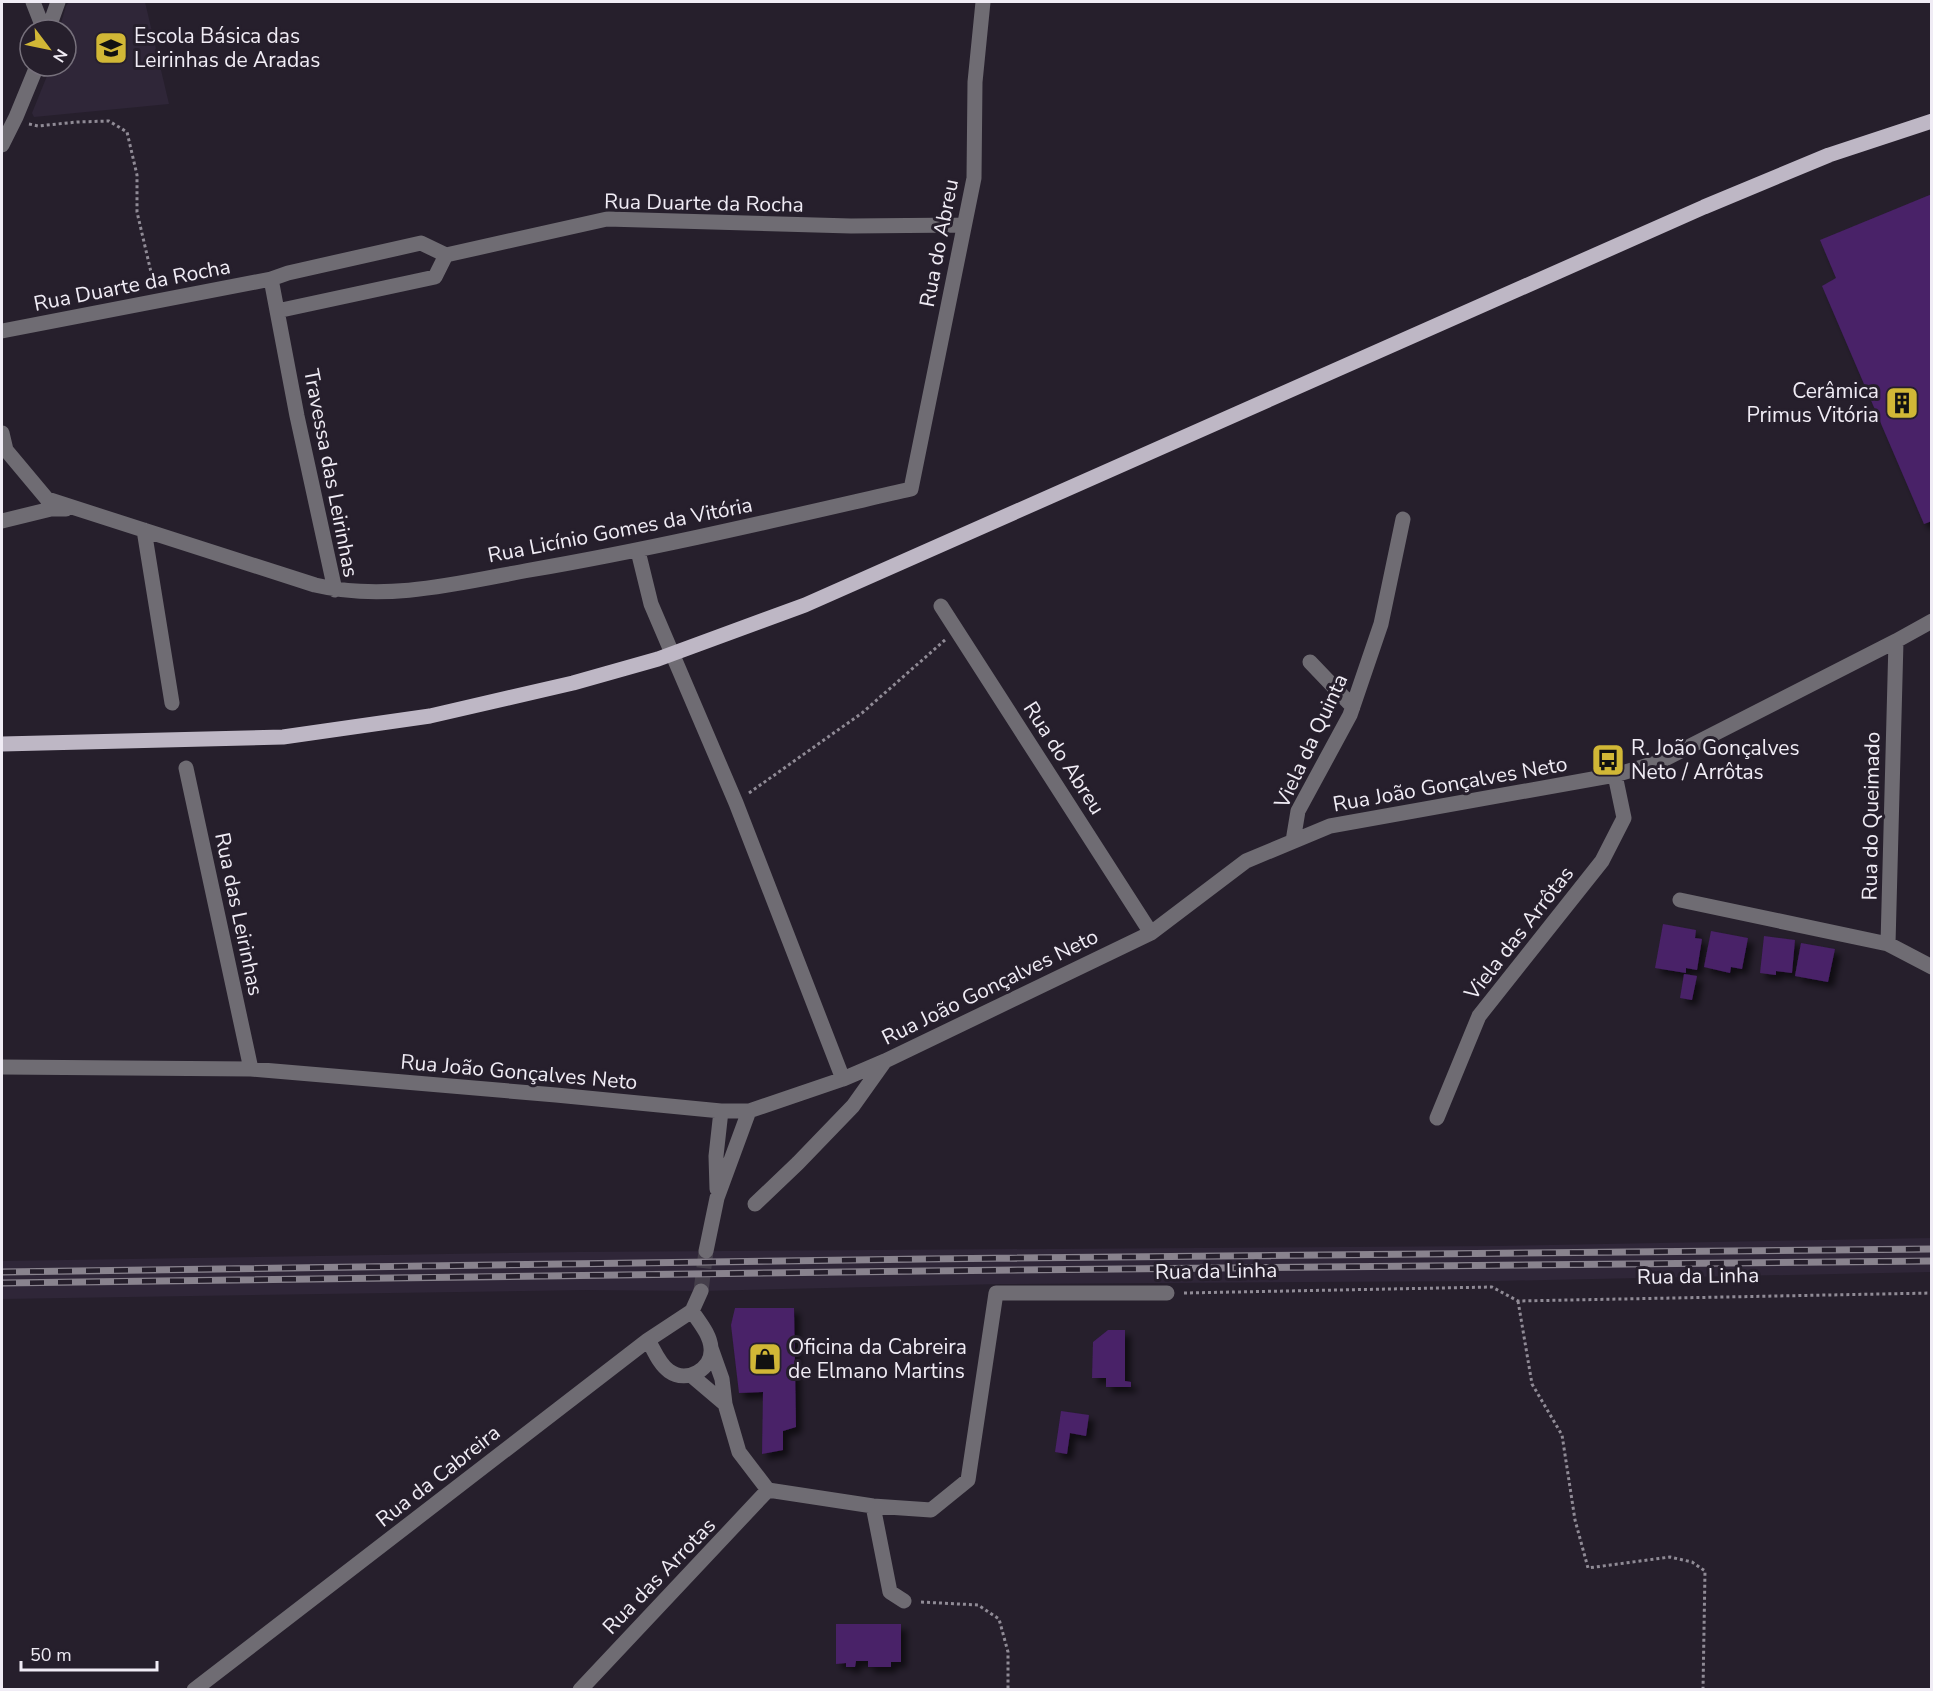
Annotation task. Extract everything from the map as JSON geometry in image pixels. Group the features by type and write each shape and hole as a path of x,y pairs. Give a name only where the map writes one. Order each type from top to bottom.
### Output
{"main road":[{"path":"2,744 283,737 430,716 573,683 658,659 805,605 1704,207 1828,155 1932,121"}],"street":[{"path":"33,2 39,18"},
{"path":"52,18 58,2"},
{"name":"Rua do Abreu","path":"911,489 974,178 975,82 982,2"},
{"path":"2,145 32,78"},
{"name":"Rua Duarte da Rocha","path":"2,331 271,279 288,273 421,243 446,255 607,219 851,226 964,225"},
{"path":"277,311 435,277 446,255"},
{"name":"Travessa das Leirinhas","path":"144,530 335,590 271,279"},
{"path":"2,433 6,450 46,499 144,530 172,703"},
{"name":"Rua Licínio Gomes da Vitória","path":"335,590 415,591 638,551 911,489"},
{"path":"2,522 51,509 76,508"},
{"name":"Viela da Quinta","path":"1293,841 1298,811 1353,707 1381,624 1403,519"},
{"path":"638,551 651,604 736,803 843,1079"},
{"name":"Rua do Abreu","path":"941,606 1151,933"},
{"name":"Rua João Gonçalves Neto","path":"2,1066 251,1069 556,1095 721,1112 749,1111 843,1079 885,1061 1151,933 1246,861 1293,841 1330,826 1615,775 1659,762 1932,621"},
{"name":"Rua do Queimado","path":"1888,944 1896,641"},
{"path":"1310,662 1353,707"},
{"name":"Rua das Leirinhas","path":"186,768 251,1069"},
{"name":"Viela das Arrôtas","path":"1437,1118 1479,1016 1602,861 1624,818 1615,775"},
{"path":"1680,900 1888,944 1932,967"},
{"path":"755,1204 853,1106 885,1061"},
{"path":"706,1251 717,1198 749,1111"},
{"path":"717,1198 716,1156 721,1112"},
{"path":"701,1291 692,1311 708,1337 722,1379 725,1404 739,1452 768,1491"},
{"name":"Rua da Linha","path":"768,1491 873,1506 931,1510 968,1480 996,1293 1167,1293"},
{"name":"Rua da Cabreira","path":"194,1689 648,1340 692,1311"},
{"path":"648,1340 669,1371 680,1376 692,1376 702,1370 710,1360 711,1348"},
{"path":"692,1376 725,1404"},
{"name":"Rua das Arrotas","path":"579,1689 768,1491"},
{"path":"873,1506 890,1592 904,1601"}],"path":[{"path":"16,117 38,126 109,121 127,132 137,175 137,212 158,301"},
{"path":"736,803 862,713 957,630"},
{"name":"Rua da Linha","path":"1167,1293 1492,1287 1518,1301 1932,1293"},
{"path":"1518,1301 1532,1384 1562,1435 1575,1520 1588,1568 1670,1557 1692,1562 1705,1571 1703,1689"},
{"path":"904,1601 978,1605 999,1619 1008,1652 1008,1689"}],"shaded area":[{"name":"Escola Básica das Leirinhas de Aradas","path":"69,2 145,2 169,104 34,117 32,113 46,78 78,78 78,18 62,18"},
{"path":"1932,1238 1931,1272 1495,1281 1002,1284 701,1291 584,1290 2,1299 2,1261 579,1252 1495,1246"}],"building":[{"name":"Cerâmica Primus Vitória","path":"1932,194 1932,521 1924,524 1822,286 1836,278 1820,240"},
{"path":"1663,924 1696,930 1695,938 1702,939 1697,970 1686,968 1686,973 1655,968"},
{"path":"1711,931 1748,938 1742,969 1731,967 1730,973 1704,967"},
{"path":"1764,936 1795,940 1792,973 1776,971 1776,975 1760,973"},
{"path":"1801,943 1835,949 1828,982 1795,976"},
{"path":"1684,974 1697,976 1692,1000 1680,998"},
{"name":"Oficina da Cabreira de Elmano Martins","path":"735,1308 794,1308 796,1427 783,1431 783,1450 762,1454 763,1392 739,1393 731,1325"},
{"path":"1108,1330 1125,1330 1125,1381 1131,1382 1131,1387 1106,1387 1106,1378 1092,1378 1093,1342"},
{"path":"1061,1411 1089,1415 1086,1436 1070,1433 1067,1454 1055,1452"},
{"path":"836,1624 901,1624 901,1662 891,1662 891,1667 868,1667 868,1661 856,1661 855,1667 846,1667 846,1663 836,1664"}],"tunnel":[{"path":"701,1291 706,1251"}],"railway":[{"path":"2,1272 924,1259 1932,1249"},
{"path":"2,1283 1932,1261"}],"place":[{"name":"Escola Básica das Leirinhas de Aradas","path":"111,48"},
{"name":"Cerâmica Primus Vitória","path":"1902,403"},
{"name":"R. João Gonçalves Neto / Arrôtas","path":"1608,760"},
{"name":"Oficina da Cabreira de Elmano Martins","path":"765,1359"}]}
